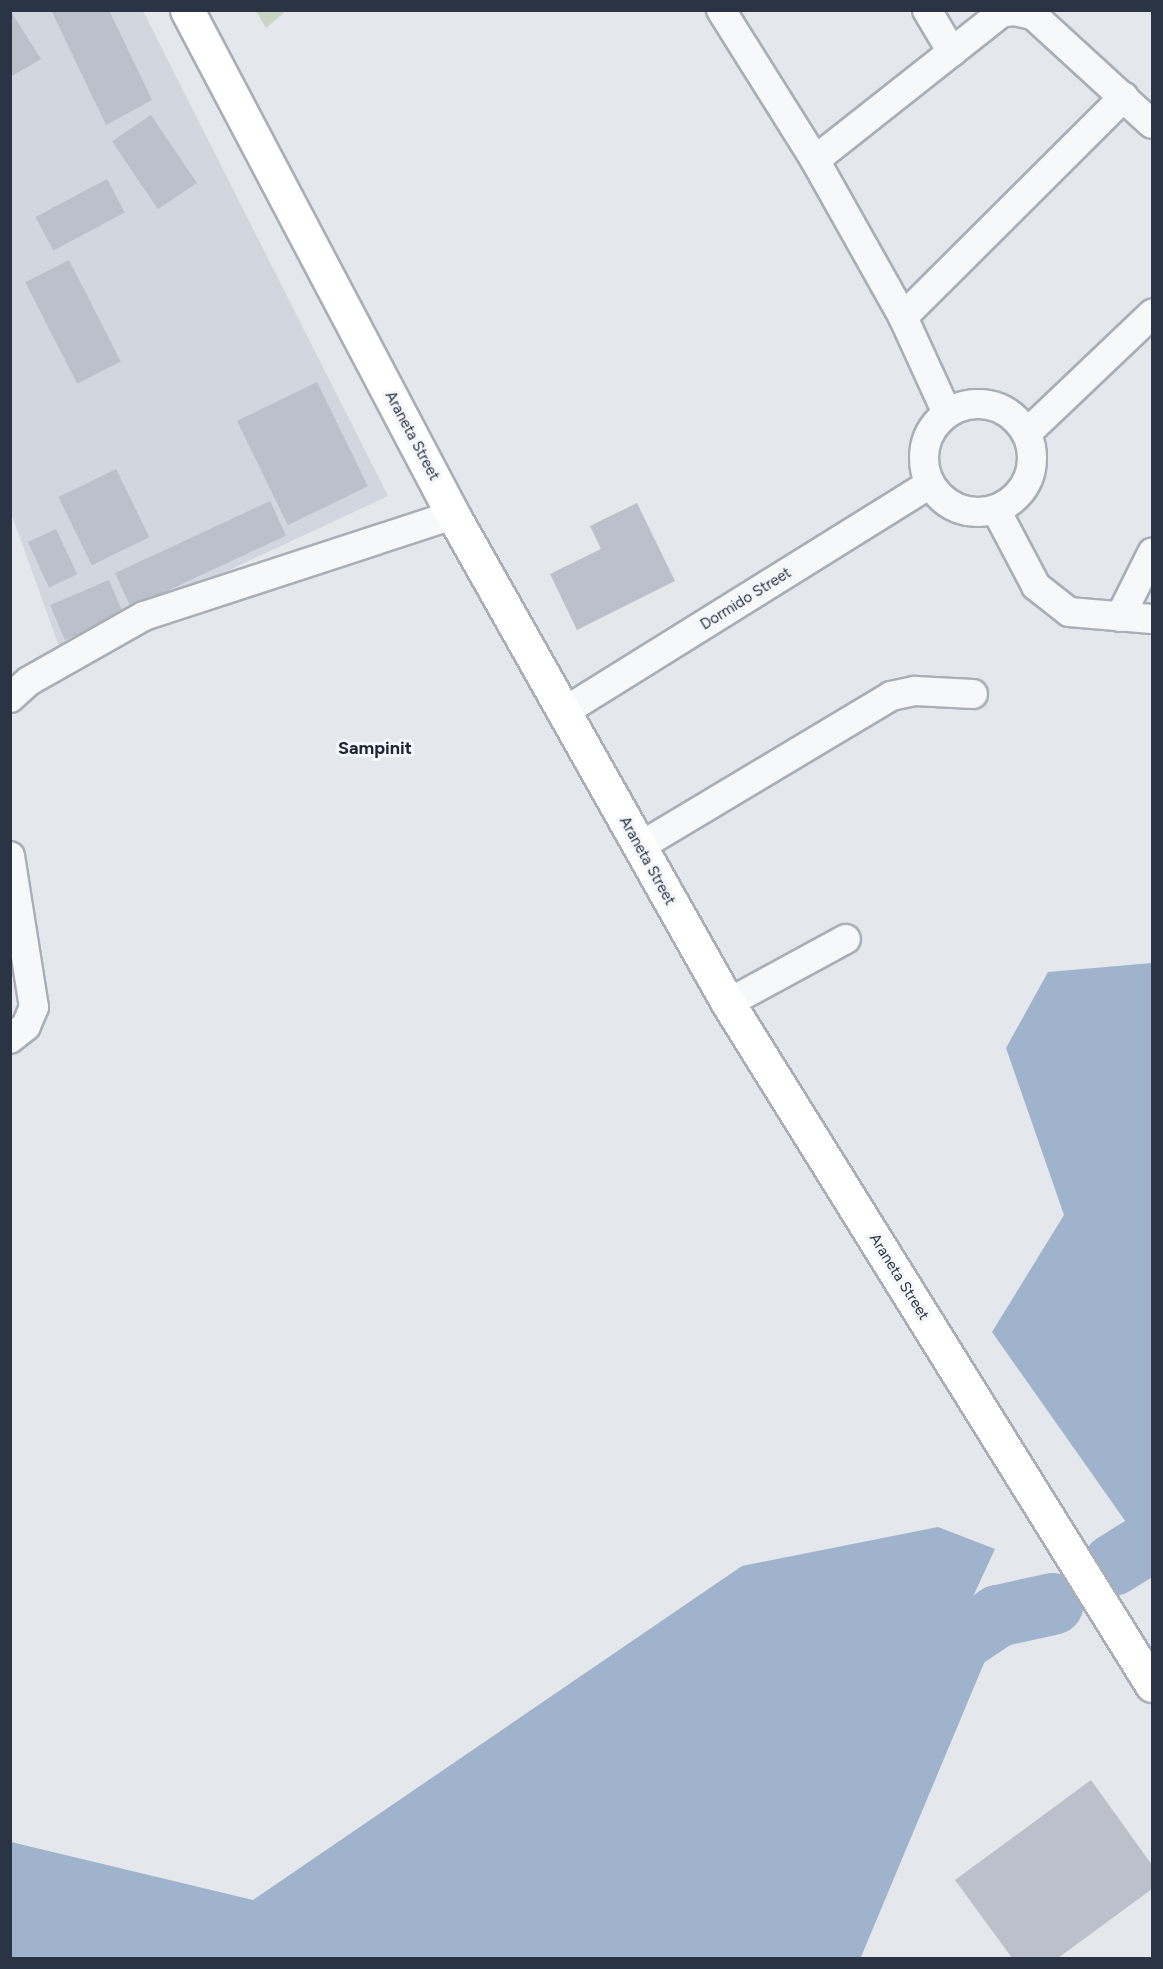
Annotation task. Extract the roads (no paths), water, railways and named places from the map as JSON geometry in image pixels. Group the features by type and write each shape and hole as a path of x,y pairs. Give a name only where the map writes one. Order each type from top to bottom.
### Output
{"main road":[{"name":"Araneta Street","path":"187,10 453,515 562,713 728,1003 1152,1685"}],"street":[{"path":"721,10 815,160 903,317 947,413"},
{"path":"927,10 952,52"},
{"path":"815,160 1001,13 1033,15 1152,124"},
{"path":"903,317 1124,97"},
{"path":"1027,433 1152,314"},
{"path":"968,404 991,404 1012,415 1027,433 1033,456 1028,479 1015,498 996,510 970,513 947,503 930,484 925,445 947,413 968,404"},
{"name":"Dormido Street","path":"562,713 930,484"},
{"path":"996,510 1036,586 1069,612 1152,620"},
{"path":"10,698 29,681 144,616 453,515"},
{"path":"1120,617 1152,553"},
{"path":"639,847 891,696 915,691 973,694"},
{"path":"10,856 34,1007 26,1026 10,1039"},
{"path":"728,1003 846,939"}],"water":[{"path":"1152,963 1152,1559 992,1332 1064,1215 1006,1048 1048,972"},
{"path":"938,1527 995,1549 806,1958 11,1958 11,1842 253,1900 742,1566"}],"waterway":[{"path":"1113,1565 1143,1546"},
{"path":"827,1958 959,1642 998,1616 1053,1604"}],"district":[{"name":"Sampinit","path":"375,748"}]}
